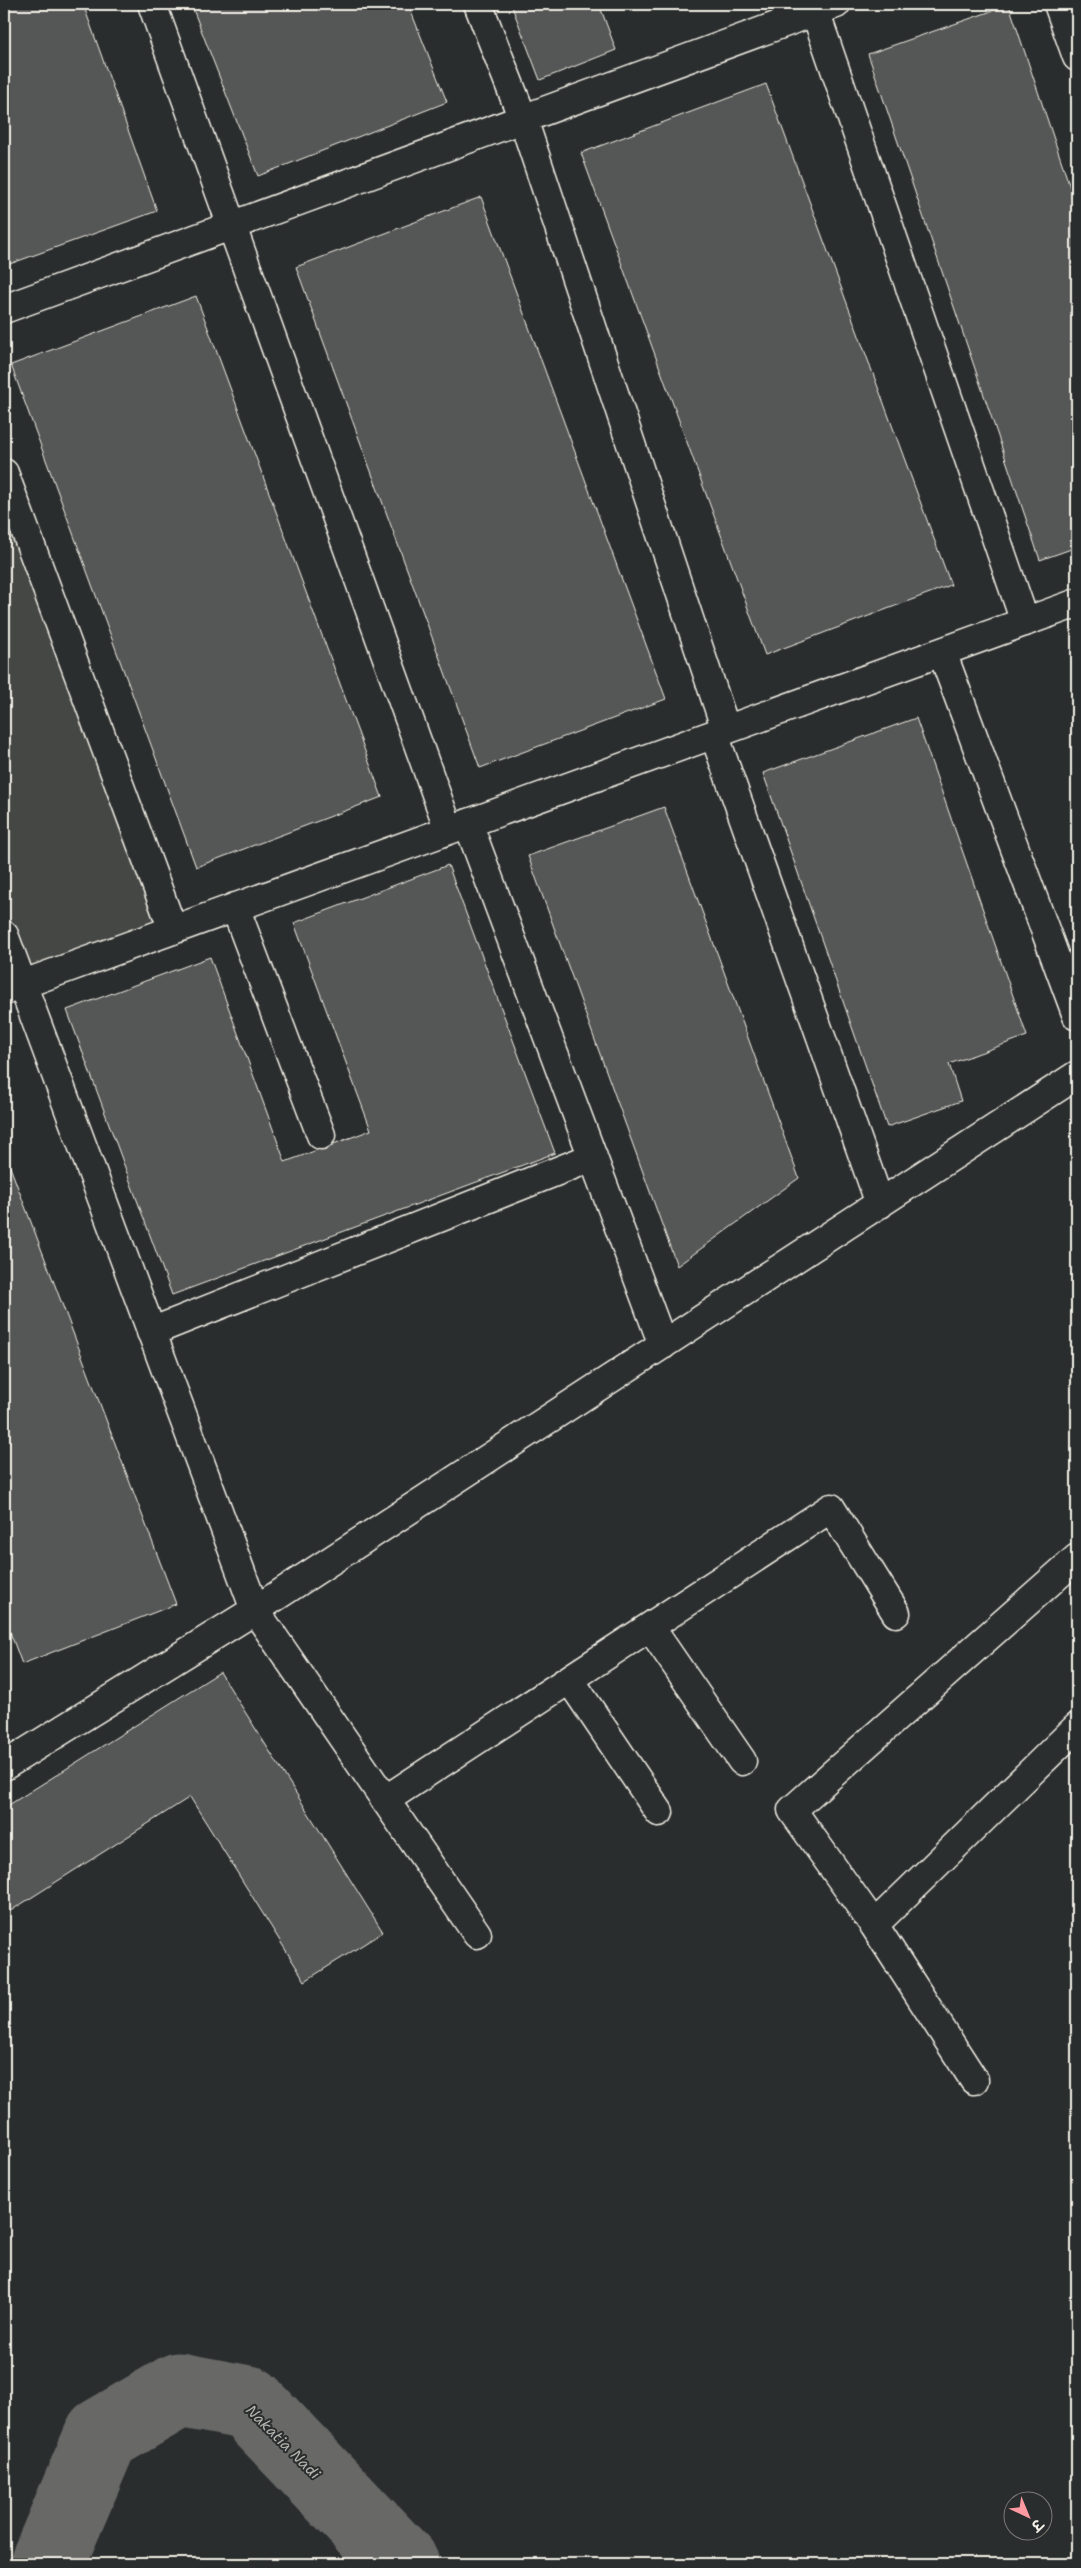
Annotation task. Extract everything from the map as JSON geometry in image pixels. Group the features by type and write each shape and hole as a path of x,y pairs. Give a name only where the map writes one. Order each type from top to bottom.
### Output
{"street":[{"path":"152,4 458,826 593,1157 663,1345"},
{"path":"478,4 523,119 720,732 880,1204"},
{"path":"1058,4 1077,57"},
{"path":"4,309 826,8 1025,622"},
{"path":"4,473 173,930"},
{"path":"13,988 1077,603"},
{"path":"942,652 1077,1016"},
{"path":"236,907 321,1135"},
{"path":"4,935 13,988 151,1332 255,1610 477,1934"},
{"path":"5,1759 255,1610 1077,1075"},
{"path":"151,1332 593,1157"},
{"path":"385,1800 831,1508 896,1613"},
{"path":"974,2080 874,1925 792,1810 1077,1558"},
{"path":"650,1626 742,1761"},
{"path":"570,1680 659,1812"},
{"path":"874,1925 1077,1727"}],"shaded area":[{"path":"4,473 173,930 22,984 4,935"}],"building":[{"path":"4,4 83,4 157,211 4,266"},
{"path":"191,4 408,4 447,102 258,176"},
{"path":"511,4 599,4 616,50 540,80"},
{"path":"1009,5 1077,208 1077,547 1040,560 868,54"},
{"path":"766,84 951,585 765,655 581,153"},
{"path":"481,197 666,699 480,768 296,267"},
{"path":"196,296 382,797 196,867 11,365"},
{"path":"916,718 1027,1036 949,1064 961,1101 887,1127 763,773"},
{"path":"664,807 799,1178 677,1266 528,856"},
{"path":"448,865 555,1153 172,1295 67,1010 210,957 285,1162 371,1130 294,923"},
{"path":"4,1151 176,1604 22,1664 4,1616"},
{"path":"220,1672 383,1932 305,1981 190,1797 4,1915 4,1808"}],"waterway":[{"name":"Nakatia Nadi","path":"47,2564 102,2435 179,2390 249,2403 402,2564"}]}
